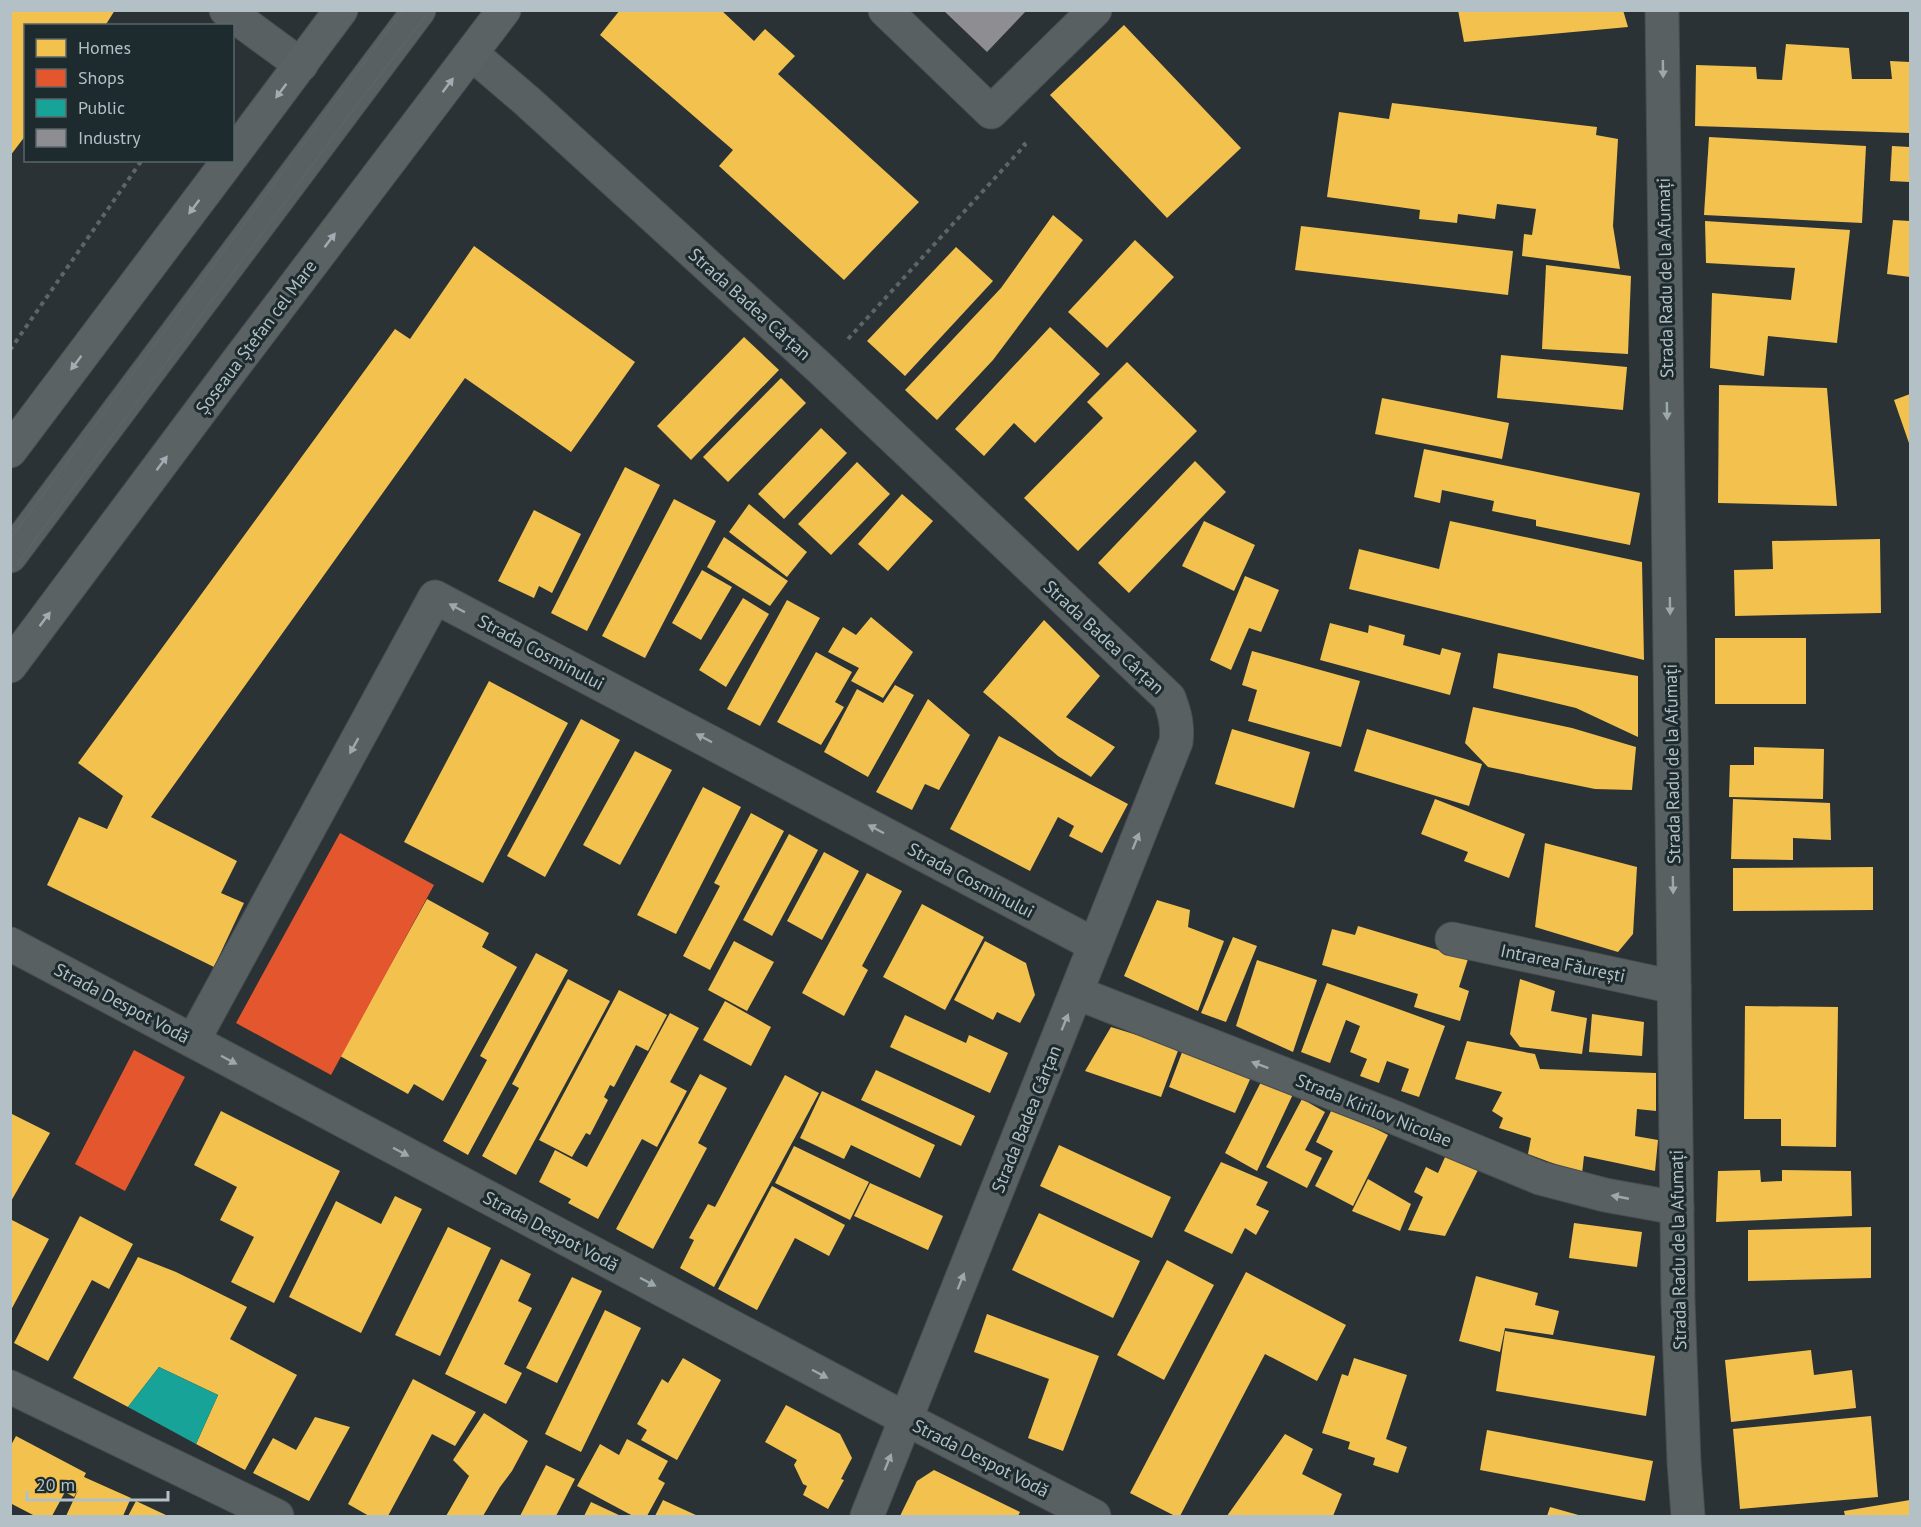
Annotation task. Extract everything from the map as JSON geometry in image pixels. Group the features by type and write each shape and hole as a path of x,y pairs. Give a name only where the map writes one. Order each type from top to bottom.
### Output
{"main road":[{"path":"234,153 341,10"},
{"name":"Șoseaua Ștefan cel Mare","path":"10,666 504,10"},
{"path":"10,451 227,162"}],"street":[{"path":"226,10 301,65"},
{"path":"10,556 419,10"},
{"path":"885,10 991,112 1095,10"},
{"name":"Strada Radu de la Afumați","path":"1662,10 1678,1301 1688,1516"},
{"name":"Strada Badea Cârțan","path":"472,54 821,369 1169,698 1175,712 1176,742 867,1516"},
{"name":"Strada Cosminului","path":"193,1041 435,597 1095,945"},
{"name":"Intrarea Făurești","path":"1452,939 1674,987"},
{"name":"Strada Despot Vodă","path":"10,944 906,1419 1094,1516"},
{"name":"Strada Kirilov Nicolae","path":"1077,993 1390,1116 1540,1178 1605,1195 1677,1208"},
{"path":"10,1387 277,1516"}],"path":[{"path":"821,369 1025,145 991,112"},
{"path":"10,350 141,162"}],"building: Homes":[{"path":"10,10 115,10 106,24 24,24 24,138 10,156"},
{"path":"620,10 721,10 754,41 765,29 795,56 778,74 919,202 844,280 719,166 733,150 600,35"},
{"path":"1458,10 1623,10 1628,27 1464,42"},
{"path":"1124,25 1241,148 1167,218 1050,95"},
{"path":"1786,44 1849,48 1852,79 1892,79 1890,61 1910,62 1910,133 1695,126 1696,65 1756,67 1757,79 1782,80"},
{"path":"1392,103 1597,127 1596,135 1618,139 1613,226 1620,269 1522,256 1524,234 1532,235 1536,209 1497,204 1495,219 1458,214 1457,223 1419,219 1420,210 1327,197 1339,112 1389,119"},
{"path":"1709,137 1866,146 1862,223 1704,215"},
{"path":"1892,146 1910,147 1910,182 1890,181"},
{"path":"1053,215 1083,240 993,360 937,420 905,390 1001,288"},
{"path":"1893,220 1910,221 1910,277 1887,274"},
{"path":"1705,221 1850,230 1837,343 1768,336 1764,376 1710,368 1712,293 1791,300 1795,268 1706,263"},
{"path":"1301,226 1513,251 1508,295 1295,270"},
{"path":"1135,240 1174,277 1107,348 1068,312"},
{"path":"474,246 635,362 571,452 465,378 151,817 237,861 221,893 244,903 214,967 47,885 79,817 107,829 123,796 78,763 395,329 410,339"},
{"path":"956,247 993,281 905,376 867,341"},
{"path":"1546,265 1631,276 1628,354 1542,349"},
{"path":"1050,327 1100,374 1035,443 1014,423 984,456 955,429"},
{"path":"744,337 779,370 691,460 657,426"},
{"path":"1501,355 1627,367 1623,410 1497,398"},
{"path":"1127,362 1197,431 1078,551 1024,498 1103,418 1087,402"},
{"path":"781,378 806,403 728,482 703,457"},
{"path":"1719,385 1827,388 1837,506 1718,503"},
{"path":"1910,394 1910,446 1894,400"},
{"path":"1382,398 1509,423 1502,459 1375,434"},
{"path":"821,428 847,453 784,519 758,494"},
{"path":"1424,449 1640,493 1630,545 1536,526 1536,520 1492,511 1494,501 1442,490 1440,503 1414,497"},
{"path":"1195,461 1226,492 1129,593 1098,563"},
{"path":"857,462 890,494 831,555 798,524"},
{"path":"625,467 660,485 587,631 551,613"},
{"path":"902,494 933,521 888,571 858,544"},
{"path":"674,499 716,521 645,658 602,636"},
{"path":"749,504 807,552 787,577 729,532"},
{"path":"534,510 581,534 552,593 539,586 534,598 498,581"},
{"path":"1204,521 1255,545 1234,591 1182,566"},
{"path":"1450,521 1642,562 1644,660 1349,589 1359,549 1439,569"},
{"path":"724,537 788,581 770,606 707,567"},
{"path":"1880,539 1881,613 1735,616 1734,570 1773,569 1772,541"},
{"path":"702,570 732,587 701,640 672,623"},
{"path":"1245,576 1279,590 1261,632 1249,628 1231,670 1210,660"},
{"path":"743,598 769,614 726,687 699,670"},
{"path":"787,600 820,618 760,726 727,709"},
{"path":"871,617 913,652 883,698 851,681 859,668 828,652 843,627 856,635"},
{"path":"1044,620 1100,676 1066,717 1115,747 1091,777 1058,756 983,692"},
{"path":"1330,623 1368,633 1369,625 1405,635 1403,645 1440,655 1442,648 1461,653 1450,695 1320,660"},
{"path":"1715,638 1806,638 1806,704 1715,704"},
{"path":"1252,651 1360,681 1341,747 1248,721 1257,690 1242,685"},
{"path":"816,652 852,672 835,702 844,707 821,745 777,722"},
{"path":"1498,653 1638,676 1638,737 1576,708 1493,688"},
{"path":"489,681 568,723 483,883 404,842"},
{"path":"895,685 914,695 868,777 824,752 857,689 883,703"},
{"path":"928,699 970,735 939,790 925,784 912,810 876,792"},
{"path":"1473,707 1572,728 1636,747 1632,790 1595,789 1488,767 1465,743"},
{"path":"581,719 620,740 545,877 507,856"},
{"path":"1232,729 1310,752 1294,808 1215,784"},
{"path":"1367,729 1482,764 1469,806 1354,771"},
{"path":"999,736 1128,804 1102,853 1069,836 1074,826 1058,817 1030,871 950,829"},
{"path":"1754,747 1824,749 1823,799 1729,797 1730,765 1754,765"},
{"path":"635,751 672,770 620,865 583,845"},
{"path":"703,787 741,807 676,934 637,915"},
{"path":"1435,799 1525,834 1509,878 1464,861 1468,852 1421,834"},
{"path":"1733,799 1830,803 1831,840 1793,838 1793,860 1731,859"},
{"path":"751,813 784,831 710,970 683,956 720,886 714,883"},
{"path":"789,834 818,850 772,936 743,920"},
{"path":"1545,843 1637,867 1633,934 1618,952 1535,927"},
{"path":"824,852 859,871 822,940 787,921"},
{"path":"1873,867 1873,910 1733,911 1733,868"},
{"path":"867,873 902,891 862,966 868,970 844,1016 802,993"},
{"path":"427,899 489,933 482,947 517,967 443,1101 414,1084 408,1094 340,1056"},
{"path":"1157,900 1190,910 1188,927 1224,941 1198,1011 1124,976"},
{"path":"922,904 984,937 945,1010 883,977"},
{"path":"1358,926 1468,959 1459,987 1469,991 1460,1021 1414,1007 1418,994 1322,965 1332,929 1355,935"},
{"path":"1233,937 1257,946 1226,1022 1201,1013"},
{"path":"734,941 774,962 747,1011 708,990"},
{"path":"985,941 1026,963 1035,995 1020,1023 997,1012 993,1020 954,1000"},
{"path":"536,953 568,970 468,1155 443,1141 487,1060 480,1056"},
{"path":"1257,960 1317,980 1293,1052 1236,1026"},
{"path":"568,979 610,1001 516,1175 482,1156 519,1088 512,1084"},
{"path":"1520,979 1555,991 1551,1011 1587,1018 1582,1054 1520,1047 1510,1034"},
{"path":"1327,983 1445,1026 1419,1097 1401,1091 1409,1069 1387,1061 1379,1083 1360,1076 1367,1059 1350,1052 1360,1026 1346,1020 1330,1063 1301,1052"},
{"path":"619,990 667,1015 648,1051 636,1045 614,1087 610,1085 604,1097 608,1100 590,1135 586,1133 572,1157 539,1140"},
{"path":"725,1001 771,1027 751,1066 703,1040"},
{"path":"1745,1006 1838,1007 1836,1147 1781,1146 1781,1119 1744,1119"},
{"path":"670,1013 699,1028 670,1082 687,1091 657,1147 642,1139 598,1219 568,1203 571,1199 539,1182 555,1150 587,1167"},
{"path":"1592,1014 1644,1022 1642,1056 1589,1052"},
{"path":"905,1015 966,1043 969,1035 1008,1053 990,1093 890,1047"},
{"path":"1111,1027 1179,1048 1161,1097 1085,1071"},
{"path":"1467,1041 1535,1054 1540,1069 1656,1073 1656,1111 1637,1109 1635,1136 1658,1140 1655,1171 1584,1156 1582,1174 1528,1154 1531,1138 1499,1128 1503,1118 1492,1111 1502,1092 1455,1079"},
{"path":"1184,1047 1252,1075 1235,1113 1169,1087"},
{"path":"876,1070 975,1116 961,1146 861,1100"},
{"path":"700,1074 727,1088 698,1143 707,1148 653,1249 616,1229"},
{"path":"785,1075 819,1093 714,1287 680,1268 694,1240 689,1238 708,1204 715,1207"},
{"path":"1264,1076 1294,1092 1257,1171 1225,1153"},
{"path":"822,1091 935,1145 920,1178 851,1145 844,1159 800,1138"},
{"path":"1302,1099 1325,1112 1305,1150 1322,1158 1307,1188 1266,1167"},
{"path":"1333,1107 1388,1135 1353,1206 1315,1186 1333,1151 1316,1142"},
{"path":"221,1111 340,1171 274,1303 231,1282 254,1237 220,1220 237,1187 194,1165"},
{"path":"10,1113 50,1133 10,1203"},
{"path":"1059,1145 1171,1197 1152,1238 1040,1186"},
{"path":"794,1146 869,1182 850,1220 775,1183"},
{"path":"1449,1148 1481,1164 1445,1236 1408,1230 1423,1197 1414,1192 1426,1167 1438,1173"},
{"path":"1221,1162 1268,1182 1256,1205 1269,1211 1256,1235 1245,1228 1232,1254 1184,1231"},
{"path":"1760,1170 1761,1182 1782,1181 1782,1170 1851,1171 1852,1216 1716,1222 1718,1171"},
{"path":"1368,1179 1411,1204 1400,1231 1352,1211"},
{"path":"870,1183 943,1216 928,1250 854,1216"},
{"path":"772,1186 845,1225 829,1256 795,1238 757,1310 718,1289"},
{"path":"395,1196 422,1209 361,1333 289,1297 336,1201 381,1224"},
{"path":"1039,1213 1140,1261 1113,1318 1012,1270"},
{"path":"80,1216 133,1244 109,1289 92,1280 48,1361 14,1343"},
{"path":"10,1219 49,1239 10,1312"},
{"path":"1574,1223 1642,1232 1637,1267 1569,1258"},
{"path":"448,1227 491,1248 440,1356 395,1335"},
{"path":"1871,1227 1871,1278 1748,1281 1748,1230"},
{"path":"138,1257 176,1272 247,1307 230,1339 297,1375 245,1470 196,1444 218,1395 159,1367 128,1407 73,1378"},
{"path":"501,1259 531,1274 518,1301 532,1308 504,1364 522,1373 506,1404 445,1374"},
{"path":"1167,1260 1214,1285 1164,1380 1117,1355"},
{"path":"1246,1272 1346,1325 1317,1381 1265,1354 1180,1516 1175,1516 1130,1493"},
{"path":"1476,1276 1538,1293 1535,1305 1559,1311 1553,1335 1505,1328 1500,1352 1459,1341"},
{"path":"572,1277 602,1291 557,1383 526,1368"},
{"path":"605,1310 641,1328 581,1452 545,1434"},
{"path":"987,1314 1099,1356 1063,1451 1028,1438 1049,1379 974,1352"},
{"path":"1505,1331 1655,1356 1646,1416 1496,1391"},
{"path":"1811,1350 1814,1375 1852,1370 1856,1408 1731,1422 1725,1360"},
{"path":"683,1358 721,1380 677,1460 641,1440 647,1430 637,1424 662,1379 668,1383"},
{"path":"1354,1358 1407,1375 1386,1439 1407,1447 1398,1473 1373,1465 1375,1458 1348,1449 1350,1442 1322,1433 1342,1374 1348,1376"},
{"path":"413,1379 476,1412 455,1446 432,1434 388,1516 369,1516 348,1504"},
{"path":"786,1405 840,1434 852,1458 841,1479 844,1480 828,1509 803,1495 807,1486 803,1484 794,1465 797,1460 765,1442"},
{"path":"484,1413 528,1441 483,1516 446,1516 469,1476 453,1460"},
{"path":"1871,1416 1878,1497 1740,1509 1733,1429"},
{"path":"315,1417 350,1427 309,1501 253,1473 273,1438 296,1450"},
{"path":"1487,1430 1653,1461 1645,1501 1480,1470"},
{"path":"1285,1434 1313,1449 1302,1474 1342,1494 1333,1516 1227,1516"},
{"path":"16,1436 86,1473 84,1477 131,1498 123,1516 66,1516 79,1488 74,1497 65,1492 52,1516 35,1516 10,1503 10,1447"},
{"path":"627,1439 668,1461 658,1479 665,1483 647,1516 633,1516 577,1486 600,1444 619,1455"},
{"path":"546,1465 575,1479 556,1516 520,1516"},
{"path":"934,1470 1020,1512 1018,1516 900,1516 917,1481"},
{"path":"663,1500 698,1516 655,1516"},
{"path":"1910,1500 1910,1516 1845,1516 1844,1511"},
{"path":"136,1501 168,1516 128,1516"},
{"path":"591,1502 621,1516 584,1516"},
{"path":"1550,1507 1582,1516 1547,1516"}],"building: Shops":[{"path":"340,833 434,885 331,1075 236,1023"},
{"path":"134,1050 185,1077 125,1191 75,1164"}],"building: Public":[{"path":"159,1367 218,1395 196,1444 128,1407"}],"building: Industry":[{"path":"943,10 1027,10 987,52"}],"tram line":[{"path":"10,539 403,10"},
{"path":"10,574 353,110 430,10"}]}
